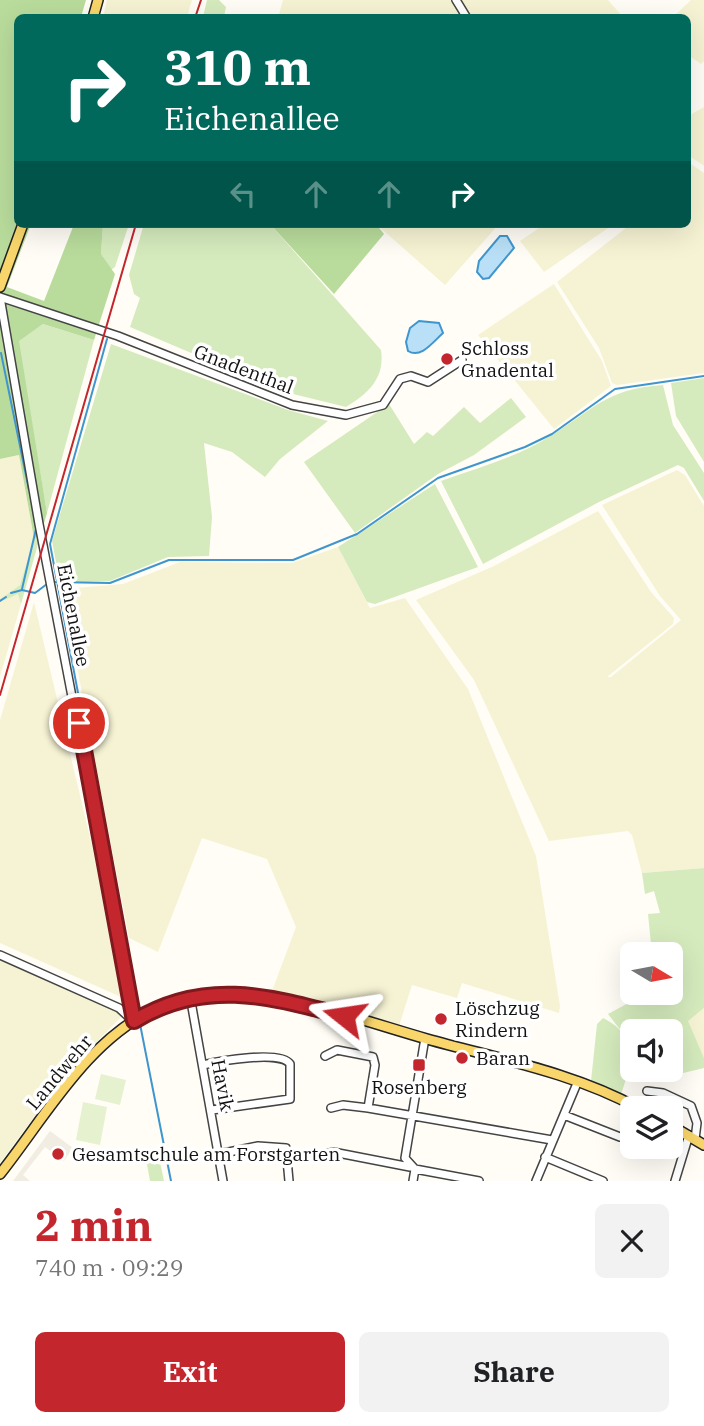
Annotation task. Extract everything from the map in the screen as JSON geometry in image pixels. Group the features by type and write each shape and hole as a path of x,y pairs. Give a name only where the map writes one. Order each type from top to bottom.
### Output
{"main road":[{"path":"0,287 22,228"},
{"name":"Landwehr","path":"0,1174 87,1062 134,1021 159,1007 190,996 233,994 276,999 578,1081 620,1100"},
{"path":"683,1132 704,1145"}],"street":[{"name":"Gnadenthal","path":"0,297 118,337 292,405 346,415 386,402 400,379 411,376 428,382 462,360"},
{"name":"Eichenallee","path":"0,297 134,1021"},
{"path":"0,955 119,1009 134,1021"},
{"name":"Havik","path":"190,996 223,1181"},
{"path":"413,1181 413,1168 405,1158 425,1038"},
{"path":"325,1056 337,1050 373,1056 368,1108"},
{"path":"203,1065 239,1059 282,1058 290,1064 290,1099 212,1110"},
{"path":"536,1181 578,1081"},
{"path":"647,1091 663,1093 691,1106 696,1123 675,1181"},
{"path":"331,1108 343,1105 368,1108 552,1140"},
{"path":"564,1115 620,1137"},
{"path":"219,1154 258,1146 286,1148 289,1181"},
{"path":"321,1155 333,1152 479,1181"},
{"path":"545,1157 603,1181"}],"shaded area":[{"path":"107,0 192,0 188,14 104,14"},
{"path":"283,0 453,0 462,14 279,14"},
{"path":"458,0 608,0 620,14 468,14"},
{"path":"691,0 704,0 704,61 701,64 691,57 691,14 676,14"},
{"path":"704,107 704,166 691,157 691,114"},
{"path":"691,164 704,173 704,373 617,385 612,383 599,348 557,282 626,228 691,228"},
{"path":"381,228 495,228 445,285"},
{"path":"539,228 608,228 544,272 520,241"},
{"path":"554,284 602,361 611,386 554,429 478,335"},
{"path":"19,455 34,538 20,585 0,599 0,459"},
{"path":"677,470 685,475 704,506 704,868 642,873 632,835 628,831 549,841 474,680 416,600 494,566 598,511 651,592 674,618 673,624 607,677 611,677 681,620 660,596 602,505"},
{"path":"338,547 370,608 405,598 468,689 536,856 559,1013 462,983 457,998 412,985 399,1026 272,991 296,927 267,859 202,838 158,952 129,938 62,589 123,584 180,562 292,563"},
{"path":"14,594 20,595 21,604 0,677 0,602"},
{"path":"34,602 93,850 121,997 0,943 0,720"},
{"path":"0,959 124,1014 69,1070 0,1163"},
{"path":"704,1008 704,1058 687,1021"},
{"path":"50,1131 73,1148 64,1161 45,1147 23,1175 30,1181 13,1181"}],"green space":[{"path":"0,0 86,0 82,14 14,14 14,228 29,228 7,287 44,301 73,228 103,228 101,254 115,274 94,340 43,324 19,341 47,513 40,537 34,538 19,455 0,459"},
{"path":"207,0 219,0 226,7 225,14 204,14"},
{"path":"103,228 128,228 115,267 111,270 101,254"},
{"path":"143,228 274,228 381,350 378,377 362,396 346,407 281,391 130,327 140,298 134,294 129,275"},
{"path":"274,228 379,228 384,234 334,294"},
{"path":"43,324 94,340 47,513 18,341"},
{"path":"111,344 288,410 328,421 280,459 265,477 232,452 204,443 212,517 209,556 168,557 110,581 60,583 52,541"},
{"path":"704,378 704,462 676,416 671,383"},
{"path":"663,385 673,425 704,473 704,501 684,468 678,465 599,502 483,564 441,481 535,445 613,396 643,387"},
{"path":"511,398 526,417 474,455 438,474 355,533 304,462 389,404 414,444 427,432 433,436 464,407 480,423"},
{"path":"435,484 478,567 375,604 367,602 338,547"},
{"path":"40,537 21,604 18,594 0,602 0,599 20,585 34,538"},
{"path":"704,868 704,1008 688,1021 704,1058 704,1068 683,1073 683,1019 620,1019 620,1029 608,1014 625,1005 683,1005 683,942 651,942 648,914 660,913 654,891 645,894 642,873"},
{"path":"603,1018 620,1030 620,1082 625,1082 621,1094 591,1081 597,1024"},
{"path":"101,1074 126,1080 120,1105 95,1099"},
{"path":"83,1102 107,1107 100,1145 76,1140"},
{"path":"159,1157 164,1181 150,1181 146,1159"}],"water":[{"path":"500,236 507,236 514,248 489,278 483,279 477,272 479,261"},
{"path":"419,321 439,323 443,333 427,348 413,353 408,351 406,342 410,328"}],"waterway":[{"path":"107,339 50,544 138,1012"},
{"path":"1,353 29,490"},
{"path":"52,582 110,583 169,560 293,560 357,534 438,478 525,447 552,434 615,389 704,376"},
{"path":"32,502 35,521"},
{"path":"22,589 36,529"},
{"path":"11,593 22,590 35,593 47,584"},
{"path":"0,601 6,597"},
{"path":"140,1024 171,1181"}],"railway":[{"path":"196,14 201,0"},
{"path":"0,695 135,228"}],"place":[{"name":"Schloss Gnadental","path":"447,359"},
{"name":"Löschzug Rindern","path":"441,1019"},
{"name":"Baran","path":"462,1058"},
{"name":"Rosenberg","path":"419,1065"},
{"name":"Gesamtschule am Forstgarten","path":"58,1154"}],"route":[{"path":"79,723 134,1021 159,1007 190,996 213,994 276,999 344,1016"}]}
